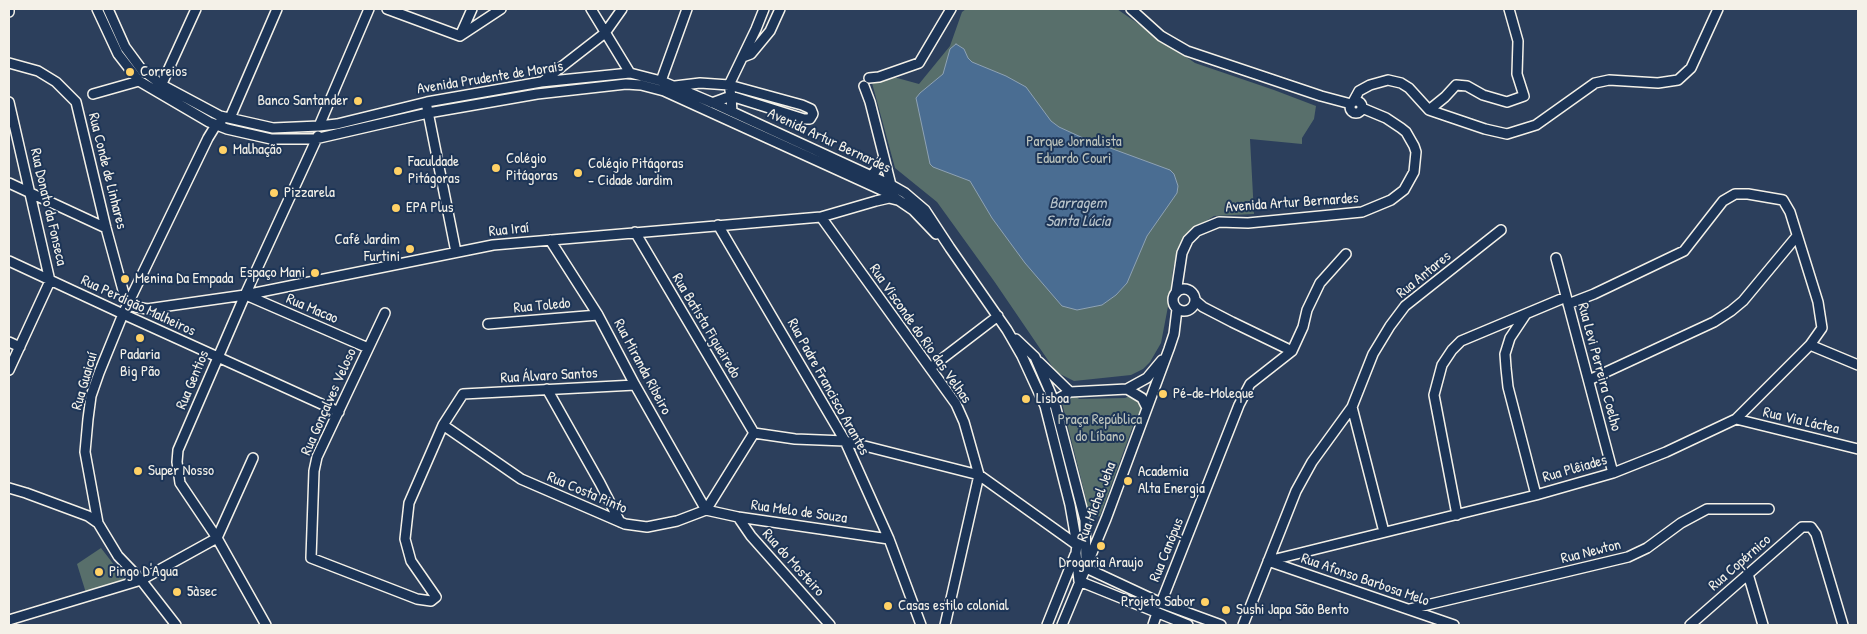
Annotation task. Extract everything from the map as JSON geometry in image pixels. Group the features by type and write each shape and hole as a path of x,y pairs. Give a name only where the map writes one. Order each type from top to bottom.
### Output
{"street":[{"path":"98,9 109,10"},
{"name":"Avenida Prudente de Morais","path":"98,9 118,54 139,82 160,89 216,115 273,128 337,124 427,102 542,82 630,73 674,86 685,84 729,85 802,105 811,109 813,114 810,119 801,118 731,96"},
{"path":"160,89 196,9"},
{"path":"213,124 230,118 277,9"},
{"path":"319,126 369,9"},
{"path":"387,9 460,36"},
{"path":"460,36 472,9"},
{"path":"460,36 501,9"},
{"path":"591,9 630,73"},
{"path":"537,94 542,82 605,33 622,9"},
{"path":"661,81 687,9"},
{"path":"732,112 729,85 764,9"},
{"path":"743,57 751,54 770,31 780,9"},
{"path":"876,201 889,189 870,102 871,82 919,63 951,9"},
{"name":"Avenida Artur Bernardes","path":"1131,9 1161,36 1187,51 1386,118 1406,132 1416,152 1414,172 1404,190 1391,200 1371,210 1248,223 1219,222 1197,231 1182,253 1179,291 1173,299 1181,310"},
{"path":"1429,110 1456,85 1467,86 1483,95 1508,102 1524,96 1517,74 1518,41 1509,9"},
{"path":"1356,107 1359,91 1370,85 1388,80 1401,83 1409,88 1429,110 1485,129 1507,134 1536,125 1595,83 1609,80 1658,82 1678,80 1691,68 1718,9"},
{"name":"Avenida Prudente de Morais","path":"109,10 124,48 160,89 213,124 270,139 315,139 428,113 537,94 626,84 641,85 664,91 694,104"},
{"name":"Rua Conde de Linhares","path":"9,63 38,70 56,82 76,102 106,228 127,305"},
{"path":"93,94 139,82"},
{"path":"713,103 718,94 718,84"},
{"name":"Avenida Artur Bernardes","path":"674,86 872,176 889,189 925,210 1007,330 1022,356 1045,406 1070,505 1079,581"},
{"path":"694,104 713,103 731,96"},
{"name":"Rua Donato da Fonseca","path":"9,102 50,281 9,370"},
{"path":"427,102 456,252"},
{"name":"Avenida Artur Bernardes","path":"694,104 874,186 889,189"},
{"name":"Rua Guaicuí","path":"176,625 141,580 118,556 98,523 85,452 91,396 99,373 127,305 208,138 216,115"},
{"path":"315,139 325,129 337,124"},
{"name":"Rua Gentios","path":"266,625 217,538 180,483 177,462 178,450 315,139"},
{"path":"872,176 883,159"},
{"path":"9,183 106,228"},
{"path":"874,186 876,201"},
{"name":"Rua Plêiades","path":"1268,561 1536,495 1613,473 1666,452 1736,420 1810,345 1822,328 1818,302 1790,212 1783,200 1735,194 1723,201 1684,252 1594,294 1567,300"},
{"name":"Rua Iraí","path":"127,305 147,309 245,295 456,252 510,243 821,217 889,198 904,198"},
{"name":"Rua Visconde do Rio das Velhas","path":"821,217 956,404 964,422 979,475"},
{"name":"Rua Padre Francisco Arantes","path":"718,225 845,441 889,539 921,625"},
{"name":"Rua Antares","path":"1243,625 1296,491 1312,462 1352,406 1373,354 1390,326 1405,306 1501,230"},
{"name":"Rua Batista Figueiredo","path":"635,232 754,433"},
{"path":"1589,380 1714,322 1731,311 1743,301 1797,236"},
{"name":"Rua Miranda Ribeiro","path":"550,240 598,315 635,385 706,510"},
{"name":"Rua Canópus","path":"1161,603 1239,406 1250,384 1292,351 1303,327 1307,310 1320,284 1346,254"},
{"name":"Rua Levi Perreira Coelho","path":"1556,258 1613,473"},
{"name":"Rua Perdigão Malheiros","path":"9,260 50,281 339,412"},
{"path":"1179,291 1192,292 1195,304"},
{"name":"Rua Macao","path":"245,295 368,348"},
{"path":"228,297 234,304 237,313"},
{"path":"1457,515 1434,395 1442,365 1461,341 1526,314 1567,300"},
{"path":"1181,310 1195,304 1292,351"},
{"name":"Rua Michel Jeha","path":"1062,625 1106,519 1169,349 1181,310"},
{"name":"Rua Gonçalves Veloso","path":"385,312 317,457 314,471 311,558 417,599 431,602 436,597 411,561 405,539 409,503 442,425"},
{"path":"1526,314 1510,338 1505,354 1508,387 1536,495"},
{"name":"Rua Toledo","path":"488,324 598,315"},
{"path":"930,368 998,316"},
{"name":"Avenida Artur Bernardes","path":"1007,330 1035,357 1054,401 1085,520 1086,568"},
{"path":"9,342 20,347"},
{"path":"1810,345 1858,364"},
{"path":"1045,406 1070,392 1127,389 1147,378 1169,349"},
{"path":"1035,357 1070,392"},
{"name":"Rua Álvaro Santos","path":"442,425 464,394 635,385"},
{"path":"547,389 620,522"},
{"path":"1127,389 1142,398 1147,408"},
{"path":"1352,406 1384,532"},
{"name":"Rua Via Láctea","path":"1736,420 1858,448"},
{"name":"Rua Costa Pinto","path":"442,425 520,479 620,522 647,527 677,521 706,510"},
{"path":"706,510 754,433 795,439 845,441 979,475 1076,549 1047,625"},
{"path":"9,621 141,580 217,538 253,458"},
{"path":"945,625 979,475"},
{"path":"9,488 26,492 88,516 98,523"},
{"path":"1070,505 1092,525 1096,525 1106,519"},
{"name":"Rua Newton","path":"1410,609 1628,557 1648,548 1681,523 1708,510 1769,509"},
{"name":"Rua Melo de Souza","path":"706,510 738,517 889,539"},
{"name":"Rua do Mosteiro","path":"738,517 751,536 830,625"},
{"name":"Rua Copérnico","path":"1690,625 1802,527 1811,527 1816,534 1843,625"},
{"name":"Rua Afonso Barbosa Melo","path":"1268,561 1454,625"},
{"path":"1086,568 1161,603 1221,625"},
{"path":"1748,574 1763,625"},
{"path":"1079,581 1188,625"},
{"path":"1152,625 1157,613"},
{"path":"9,621 15,625"}],"green space":[{"name":"Parque Jornalista Eduardo Couri","path":"966,9 1117,9 1195,63 1316,106 1314,119 1302,138 1302,144 1250,139 1254,214 1214,216 1193,229 1182,242 1173,269 1161,343 1150,362 1143,369 1131,375 1074,381 1056,372 937,202 895,168 872,83 890,76 919,84 950,46 962,12"},
{"name":"Praça República do Líbano","path":"1130,396 1137,398 1142,405 1142,413 1137,415 1100,516 1092,518 1087,514 1084,505 1087,503 1062,403 1073,397 1079,399 1125,398"},
{"name":"Pingo D'Agua","path":"101,548 125,579 86,593 77,564"}],"water":[{"name":"Barragem Santa Lúcia","path":"956,44 964,49 972,62 1006,76 1026,87 1051,121 1059,127 1083,138 1170,170 1174,174 1178,186 1177,193 1147,236 1127,283 1116,295 1102,305 1077,310 1062,306 1025,263 992,218 970,181 933,167 930,164 916,98 943,74 950,49"}],"place":[{"name":"Correios","path":"130,72"},
{"name":"Banco Santander","path":"358,101"},
{"name":"Malhação","path":"223,150"},
{"name":"Colégio Pitágoras","path":"496,168"},
{"name":"Faculdade Pitágoras","path":"398,171"},
{"name":"Colégio Pitágoras - Cidade Jardim","path":"578,173"},
{"name":"Pizzarela","path":"274,193"},
{"name":"EPA Plus","path":"396,208"},
{"name":"Café Jardim Furtini","path":"410,249"},
{"name":"Espaço Mani","path":"315,273"},
{"name":"Menina Da Empada","path":"125,279"},
{"name":"Padaria Big Pão","path":"140,338"},
{"name":"Pé-de-Moleque","path":"1163,394"},
{"name":"Lisboa","path":"1026,399"},
{"name":"Super Nosso","path":"138,471"},
{"name":"Academia Alta Energia","path":"1128,481"},
{"name":"Drogaria Araujo","path":"1101,546"},
{"name":"Pingo D'Agua","path":"99,572"},
{"name":"5àsec","path":"177,592"},
{"name":"Projeto Sabor","path":"1205,602"},
{"name":"Casas estilo colonial","path":"888,606"},
{"name":"Sushi Japa São Bento","path":"1226,610"}]}
